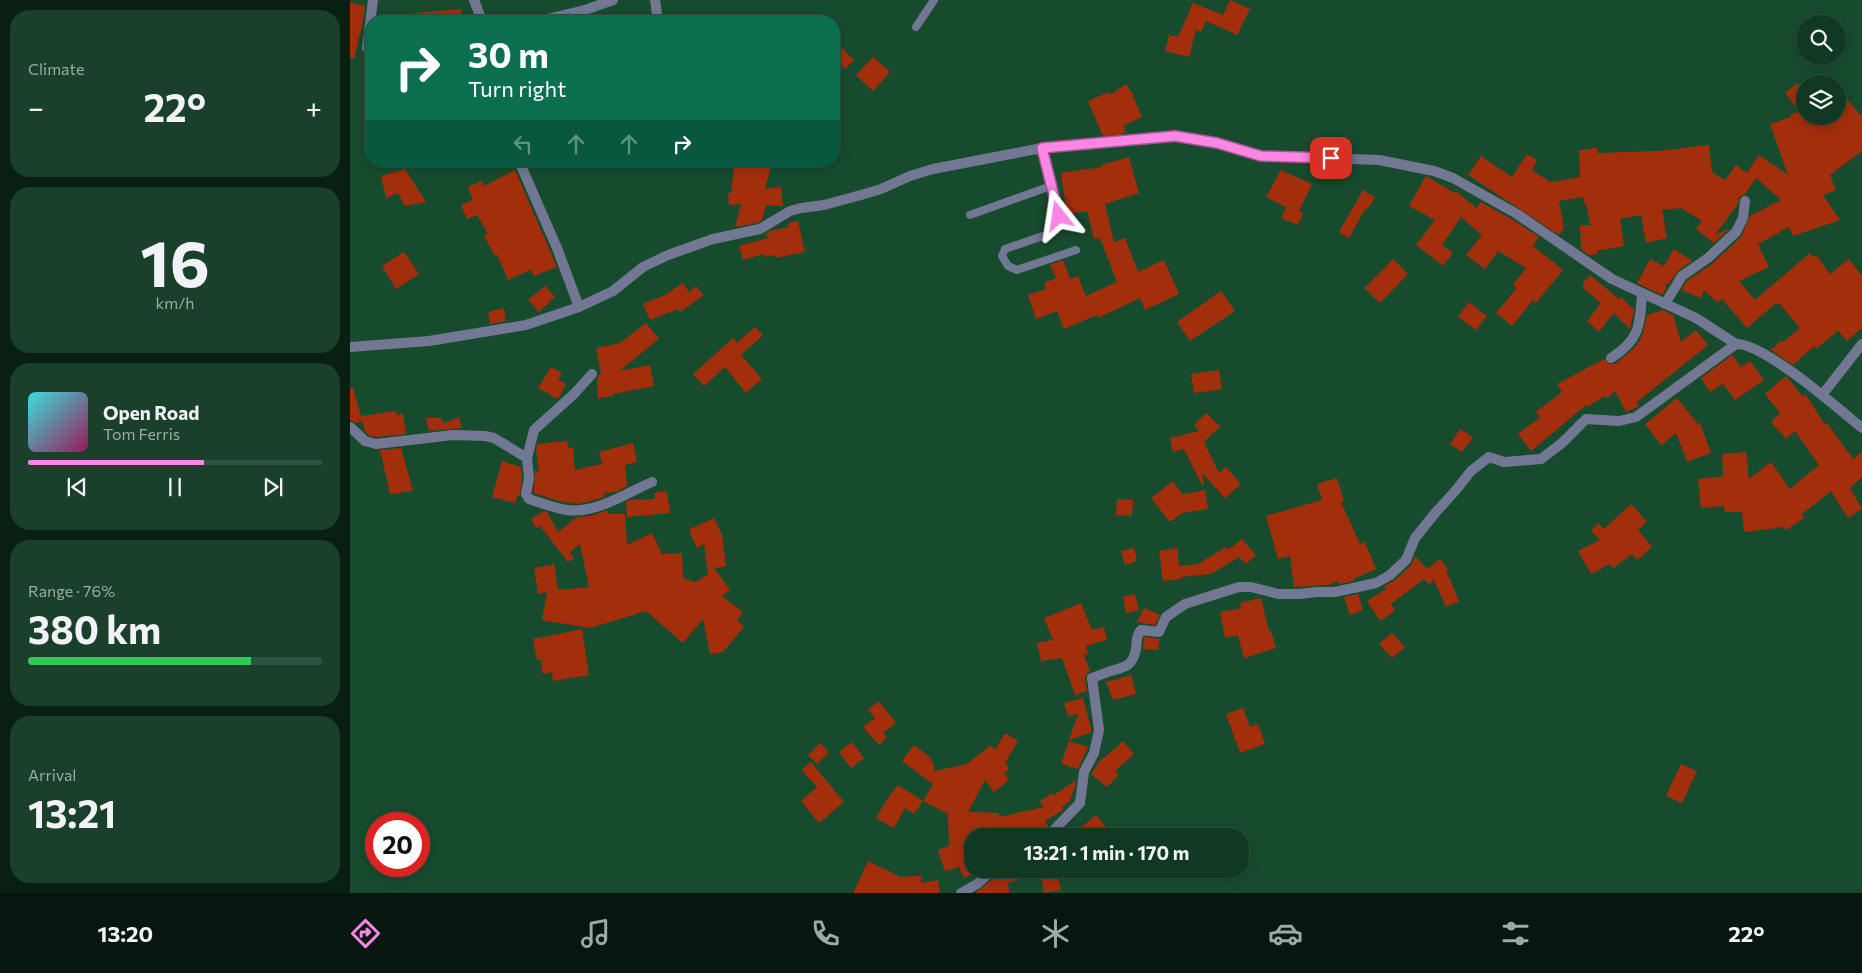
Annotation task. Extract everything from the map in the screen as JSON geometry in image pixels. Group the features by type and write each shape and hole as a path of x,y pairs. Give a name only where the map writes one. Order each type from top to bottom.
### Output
{"street":[{"path":"371,15 373,0"},
{"path":"474,0 480,15"},
{"path":"555,15 584,5 613,0"},
{"path":"655,0 657,15"},
{"path":"350,347 408,344 465,334 499,331 526,325 579,307 613,291 643,267 654,261 713,240 760,229 790,211 861,196 910,176 933,169 1042,148 1175,136 1217,143 1261,156 1378,160 1434,171 1454,178 1518,214 1612,279 1696,318 1736,344 1744,344 1768,356 1822,395 1862,428"},
{"path":"522,167 579,307"},
{"path":"1665,304 1682,276 1708,258 1736,232 1743,218 1745,201"},
{"path":"1611,358 1622,351 1634,338 1638,328 1642,293"},
{"path":"1056,828 1080,803 1084,772 1094,754 1098,730 1092,678 1111,670 1123,669 1135,654 1138,633 1141,630 1159,632 1166,617 1185,604 1239,588 1251,587 1278,594 1299,594 1335,592 1376,583 1390,575 1406,560 1415,538 1471,470 1489,457 1504,462 1542,459 1586,420 1618,421 1636,417 1736,344"},
{"path":"1822,395 1862,344"},
{"path":"592,374 574,394 534,430 527,458 529,478 526,494 529,499 548,506 568,510 592,509 652,482"},
{"path":"350,427 365,441 376,444 454,435 494,438 527,458"},
{"path":"961,893 984,878"}],"lane":[{"path":"916,27 934,0"},
{"path":"1042,148 1059,216 1056,226 1046,235 1005,249 1002,256 1008,266 1017,270 1076,250"},
{"path":"970,215 1051,186"}],"building":[{"path":"1230,0 1250,9 1237,35 1206,21 1201,32 1196,30 1189,57 1165,51 1169,35 1178,37 1193,3 1223,15"},
{"path":"350,2 365,6 354,58 350,58"},
{"path":"461,9 462,15 414,15 414,13"},
{"path":"842,48 854,60 845,69 840,64 840,50"},
{"path":"873,57 890,72 873,91 856,75"},
{"path":"1126,84 1134,96 1142,117 1123,126 1126,132 1119,135 1103,136 1088,101 1109,92 1110,95"},
{"path":"1796,85 1796,107 1785,93"},
{"path":"1846,98 1862,117 1862,151 1830,175 1836,190 1823,195 1840,220 1793,236 1789,227 1758,244 1769,267 1739,281 1755,300 1810,253 1812,257 1816,255 1830,274 1849,259 1862,276 1862,328 1847,341 1838,331 1816,349 1814,346 1793,365 1771,350 1800,328 1779,303 1778,305 1776,303 1747,328 1722,299 1718,303 1704,290 1701,298 1681,290 1687,281 1712,264 1741,237 1750,216 1781,200 1756,178 1745,194 1739,197 1738,204 1715,235 1730,228 1714,243 1696,229 1702,221 1681,208 1662,210 1667,238 1646,243 1641,215 1620,219 1624,246 1597,251 1597,254 1589,255 1581,249 1580,225 1590,225 1584,197 1559,201 1564,228 1559,235 1468,175 1481,156 1512,177 1527,154 1537,160 1532,170 1550,182 1580,177 1579,150 1597,148 1597,153 1658,151 1709,145 1712,172 1725,180 1736,165 1747,173 1759,155 1788,175 1770,124 1791,117 1790,115 1796,112 1796,125 1846,125"},
{"path":"1129,157 1139,193 1105,204 1114,242 1125,238 1138,272 1164,260 1179,294 1145,310 1140,298 1098,318 1097,315 1064,329 1057,311 1036,319 1028,295 1046,289 1044,283 1056,278 1050,265 1063,260 1070,279 1078,276 1086,296 1117,282 1100,238 1094,239 1087,211 1067,214 1061,173 1102,167 1101,165"},
{"path":"734,167 771,167 765,189 781,187 783,206 766,205 762,220 757,223 735,227 741,204 729,205 728,193 731,193"},
{"path":"405,169 426,202 405,206 398,193 386,198 381,176"},
{"path":"515,170 557,267 534,276 531,270 508,280 497,254 495,256 484,236 488,234 477,215 467,219 461,205 473,200 468,187 482,181 484,186"},
{"path":"1281,170 1312,184 1299,211 1303,213 1298,225 1281,218 1286,207 1266,197"},
{"path":"1426,176 1455,193 1457,192 1476,208 1481,202 1539,237 1533,246 1563,270 1536,303 1533,300 1512,326 1496,313 1517,288 1513,285 1526,268 1498,251 1485,269 1466,255 1482,235 1461,217 1442,245 1453,253 1443,266 1416,245 1435,220 1409,206"},
{"path":"1363,190 1375,197 1367,210 1365,209 1349,238 1339,232"},
{"path":"798,221 805,252 776,258 775,255 765,257 764,254 743,260 739,246 771,237 764,235 770,231 789,227 788,223"},
{"path":"1674,249 1692,261 1678,271 1668,285 1665,284 1666,289 1662,295 1637,283 1650,259 1664,266"},
{"path":"404,252 419,274 396,289 382,266"},
{"path":"1393,259 1408,274 1380,303 1365,288"},
{"path":"1590,275 1619,299 1621,297 1634,310 1630,329 1614,313 1599,332 1587,321 1601,303 1583,288 1583,283"},
{"path":"683,283 689,292 696,286 704,295 680,312 678,309 650,320 643,304 665,295"},
{"path":"545,286 555,297 539,312 528,300"},
{"path":"1221,291 1235,311 1190,341 1177,322"},
{"path":"1469,302 1487,316 1476,330 1458,317"},
{"path":"504,308 506,321 490,324 488,312"},
{"path":"1663,310 1673,315 1681,342 1696,330 1708,345 1637,402 1639,406 1626,412 1615,391 1607,398 1605,396 1587,407 1586,405 1531,451 1518,434 1540,417 1536,412 1562,392 1557,384 1604,359 1609,364 1615,364 1639,342 1647,315"},
{"path":"646,323 659,339 619,371 650,365 654,386 598,398 597,379 601,374 596,348 620,343"},
{"path":"755,327 763,335 741,355 762,379 746,393 725,367 704,386 693,374 733,338 737,343"},
{"path":"1732,355 1741,367 1750,361 1764,380 1735,400 1723,384 1710,392 1701,378"},
{"path":"551,367 562,373 558,379 566,384 558,399 538,388"},
{"path":"1219,370 1222,389 1194,393 1191,374"},
{"path":"1786,376 1803,397 1806,395 1825,425 1827,423 1853,459 1862,452 1862,477 1850,488 1862,509 1848,518 1831,491 1802,514 1804,518 1786,530 1784,527 1744,532 1742,512 1725,512 1724,506 1701,508 1698,479 1723,476 1722,454 1746,452 1749,479 1771,462 1790,489 1819,465 1795,431 1786,439 1771,422 1780,413 1765,394"},
{"path":"350,388 353,388 361,416 396,411 397,415 403,414 406,434 377,437 368,435 362,421 356,423 350,420"},
{"path":"1677,398 1698,424 1700,423 1711,453 1687,462 1676,433 1661,445 1645,424"},
{"path":"1206,413 1219,426 1222,425 1204,442 1219,473 1226,467 1241,484 1225,498 1202,473 1204,485 1202,485 1184,449 1173,452 1170,438 1199,431 1194,425"},
{"path":"459,417 462,428 429,431 426,418 440,418 444,423"},
{"path":"1460,429 1473,437 1462,452 1450,444"},
{"path":"567,441 568,448 573,447 575,470 602,464 599,452 633,443 637,462 625,465 627,486 616,492 603,493 604,497 578,504 559,501 534,493 535,471 539,472 537,444"},
{"path":"401,448 413,491 390,494 380,450"},
{"path":"502,461 521,467 520,496 518,495 515,503 492,497"},
{"path":"1337,478 1344,501 1341,502 1360,544 1365,542 1376,569 1353,579 1354,581 1339,584 1338,581 1329,585 1294,587 1290,556 1278,559 1266,516 1322,500 1317,484"},
{"path":"1173,481 1182,494 1205,490 1208,509 1182,513 1170,522 1151,498"},
{"path":"667,491 670,513 627,517 626,502 630,500 655,499 654,493"},
{"path":"1117,499 1133,500 1132,516 1116,515"},
{"path":"1631,504 1647,522 1638,530 1652,547 1637,560 1632,554 1613,568 1610,564 1591,574 1578,551 1600,540 1591,531 1598,523 1604,529"},
{"path":"607,510 608,514 625,514 627,545 652,533 662,554 682,553 683,578 696,582 708,574 704,544 697,548 690,529 714,518 722,535 726,566 714,568 730,590 722,596 743,612 737,620 744,627 723,652 710,654 703,619 683,643 646,611 590,628 542,620 547,592 538,594 534,568 552,565 554,562 558,590 589,587 580,544 570,552 574,558 568,562 540,526 536,528 531,519 544,511 547,512 558,532 577,517 591,516"},
{"path":"1242,539 1256,555 1246,564 1239,557 1211,574 1180,577 1180,579 1163,581 1159,551 1177,548 1179,566 1198,564 1226,547 1228,550"},
{"path":"1134,548 1137,561 1125,565 1121,551"},
{"path":"1415,556 1427,569 1440,559 1448,569 1446,570 1459,601 1446,607 1434,580 1429,584 1424,579 1391,604 1395,611 1380,621 1367,601 1386,589 1384,586 1395,580 1411,565"},
{"path":"1135,594 1139,610 1126,613 1123,597"},
{"path":"1358,594 1363,610 1350,615 1344,597"},
{"path":"1261,598 1269,631 1271,631 1276,648 1244,658 1238,635 1225,638 1220,612 1241,608 1240,603"},
{"path":"1081,603 1092,630 1104,627 1107,640 1086,646 1088,654 1084,655 1090,671 1085,676 1087,691 1075,695 1062,658 1041,661 1037,643 1053,640 1044,618"},
{"path":"1144,608 1160,615 1155,625 1137,622"},
{"path":"582,629 589,675 553,681 552,672 543,674 541,660 537,660 533,639"},
{"path":"1392,633 1405,647 1392,658 1379,644"},
{"path":"1144,637 1160,639 1158,650 1143,649"},
{"path":"1131,675 1136,694 1113,700 1106,682"},
{"path":"1083,698 1092,732 1069,740 1078,714 1068,716 1064,703"},
{"path":"879,701 896,723 883,733 887,737 879,745 863,727 875,718 868,710"},
{"path":"1243,708 1250,727 1258,724 1265,744 1240,753 1226,714"},
{"path":"1005,733 1018,741 1005,763 1009,769 1004,773 1009,780 994,792 985,780 968,812 999,813 999,817 1044,807 1040,801 1053,793 1054,795 1076,780 1075,786 1070,801 1062,807 1063,810 1045,821 1048,827 1046,828 964,828 964,878 959,867 945,871 940,857 938,850 949,846 948,814 923,801 933,784 902,761 914,745 931,758 935,771 967,764 991,745 995,750"},
{"path":"1069,741 1088,747 1078,769 1061,764"},
{"path":"1123,741 1134,754 1115,771 1119,775 1107,787 1091,774 1102,758"},
{"path":"852,742 864,758 851,768 839,752"},
{"path":"820,743 829,752 817,764 808,755"},
{"path":"811,762 844,802 819,823 801,801 817,787 802,770"},
{"path":"1681,764 1697,771 1682,803 1666,796"},
{"path":"898,785 923,801 914,814 905,808 894,828 876,818"},
{"path":"1096,815 1107,828 1081,828"},
{"path":"868,861 901,877 921,876 921,883 938,880 940,893 853,893"},
{"path":"994,878 1024,878 1008,883 1009,893 975,893"},
{"path":"1041,878 1058,878 1061,890 1044,893"}],"route":[{"path":"1059,216 1042,148 1092,145 1175,136 1217,143 1261,156 1331,158"}]}
